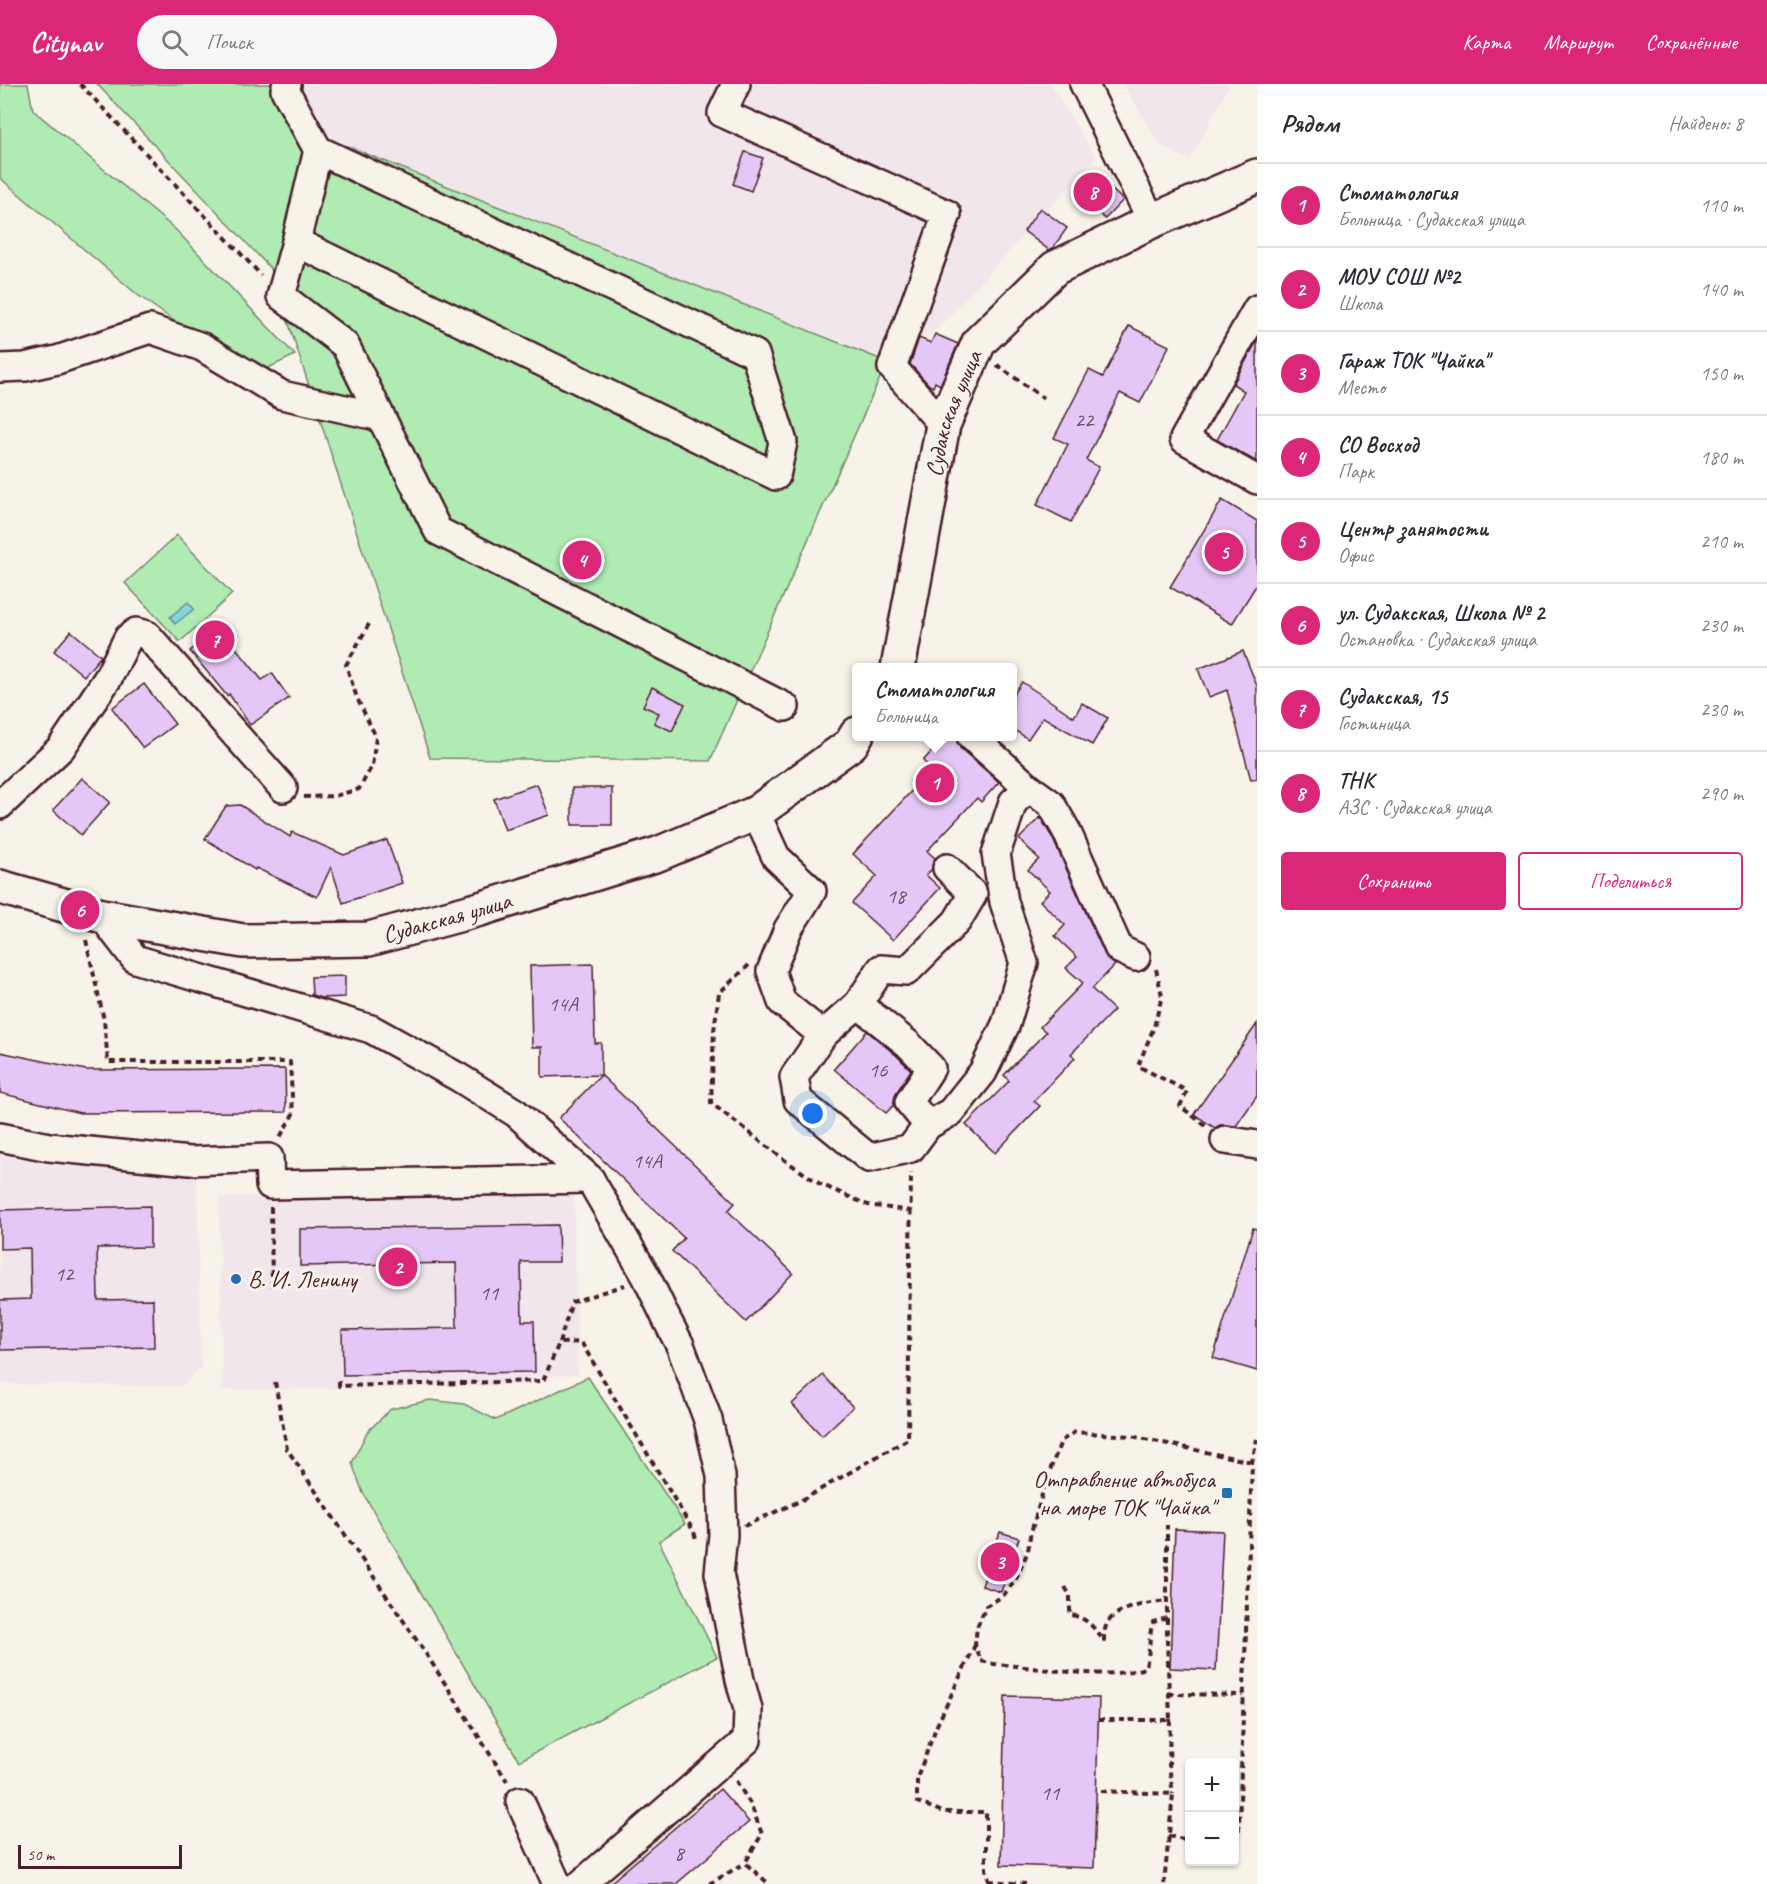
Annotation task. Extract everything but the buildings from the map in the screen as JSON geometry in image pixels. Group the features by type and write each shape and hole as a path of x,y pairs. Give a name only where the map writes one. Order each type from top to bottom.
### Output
{"main road":[{"name":"Судакская улица","path":"899,663 943,425 979,342 1055,268 1152,221 1257,176"},
{"name":"Судакская улица","path":"0,887 91,913 243,941 369,939 480,909 658,854 756,813 852,741"}],"street":[{"path":"287,84 285,90 318,150 754,354 783,442 776,476 296,242"},
{"path":"736,84 722,113 947,214 892,367 943,425"},
{"path":"1084,84 1152,221"},
{"path":"318,150 281,296 345,345 438,531 785,707"},
{"path":"1257,309 1184,439 1257,480"},
{"path":"0,368 25,367 57,360 150,329 202,347 282,395 381,417"},
{"path":"0,805 61,748 108,678 128,638 136,632 147,635 284,788"},
{"path":"977,741 1029,788 1051,804 1066,830 1119,949 1136,957"},
{"path":"947,868 972,894 957,921 907,971 881,969 858,1004 823,1035 794,1077 798,1100 869,1158 911,1148 928,1125 951,1112 983,1072 1006,1024 1024,963 1004,902 996,854 1013,802 1029,788"},
{"path":"756,813 776,857 812,891 788,929 771,971 782,1002 823,1035"},
{"path":"91,913 135,959 371,1029 458,1077 516,1113 590,1179 646,1276 680,1345 708,1420 721,1476 723,1535 718,1573 748,1709 747,1740 581,1884"},
{"path":"858,1004 908,1044 931,1068 909,1102 928,1125"},
{"path":"0,1137 49,1148 190,1161 269,1158 270,1185 590,1179"},
{"path":"1225,1140 1257,1145"},
{"path":"520,1801 557,1884"}],"path":[{"path":"80,84 281,296"},
{"path":"970,363 986,358 1043,398"},
{"path":"284,788 295,797 334,796 359,789 372,766 376,737 357,698 346,665 369,624"},
{"path":"91,913 108,1062 290,1062 292,1114 269,1158"},
{"path":"1136,957 1155,965 1162,996 1154,1028 1138,1066 1186,1092 1180,1106 1225,1140"},
{"path":"723,1535 800,1501 908,1439 911,1148"},
{"path":"270,1185 272,1287"},
{"path":"339,1381 339,1386 543,1381 559,1343 572,1302 604,1293 646,1276"},
{"path":"559,1343 581,1342 694,1532 704,1562 718,1573"},
{"path":"275,1382 286,1449 430,1660 520,1801"},
{"path":"1026,1884 990,1883 986,1869 986,1812 943,1812 917,1802 917,1778 942,1716 975,1645 977,1627 986,1606 1003,1596 1016,1579 1028,1551 1046,1481 1062,1441 1075,1431 1131,1436 1252,1462"},
{"path":"1239,1817 1252,1462 1257,1439"},
{"path":"1167,1525 1170,1720"},
{"path":"1065,1587 1070,1595 1070,1615 1078,1616 1092,1624 1104,1641 1106,1624 1117,1614 1133,1607 1167,1601"},
{"path":"975,1645 981,1661 994,1664 1128,1673 1144,1668 1149,1656 1149,1633 1153,1622 1167,1618"},
{"path":"1164,1884 1173,1794 1169,1765 1170,1694 1243,1695"},
{"path":"1098,1720 1170,1720"},
{"path":"1101,1791 1173,1794"},
{"path":"709,1884 745,1863 762,1834 751,1805 744,1794"},
{"path":"1168,1836 1185,1839"},
{"path":"745,1863 769,1884"}],"shaded area":[{"path":"297,84 1051,84 1096,158 937,329 887,362 319,135"},
{"path":"1123,84 1230,84 1190,160 1160,145"},
{"path":"0,1154 45,1164 197,1177 201,1368 182,1386 0,1384"},
{"path":"574,1190 578,1375 531,1376 530,1385 222,1390 219,1197"}],"green space":[{"path":"0,84 28,84 33,110 175,229 295,355 252,376 139,296 0,178"},
{"path":"97,84 297,84 319,135 887,362 710,761 430,758 271,269"},
{"path":"177,535 232,594 180,642 125,583"},
{"path":"588,1377 685,1524 659,1541 717,1657 519,1761 363,1493 352,1463 367,1432 391,1409 430,1400 464,1404 496,1420"}],"water":[{"path":"188,602 194,609 175,624 170,617"}],"place":[{"name":"ТНК","path":"1093,192"},
{"name":"Центр занятости","path":"1224,552"},
{"name":"СО Восход","path":"582,560"},
{"name":"Судакская, 15","path":"215,640"},
{"name":"Стоматология","path":"935,783"},
{"name":"ул. Судакская, Школа № 2","path":"80,910"},
{"name":"МОУ СОШ №2","path":"398,1267"},
{"name":"В. И. Ленину","path":"236,1279"},
{"name":"Отправление автобуса на море ТОК \"Чайка\"","path":"1227,1493"},
{"name":"Гараж ТОК \"Чайка\"","path":"1000,1562"}]}
